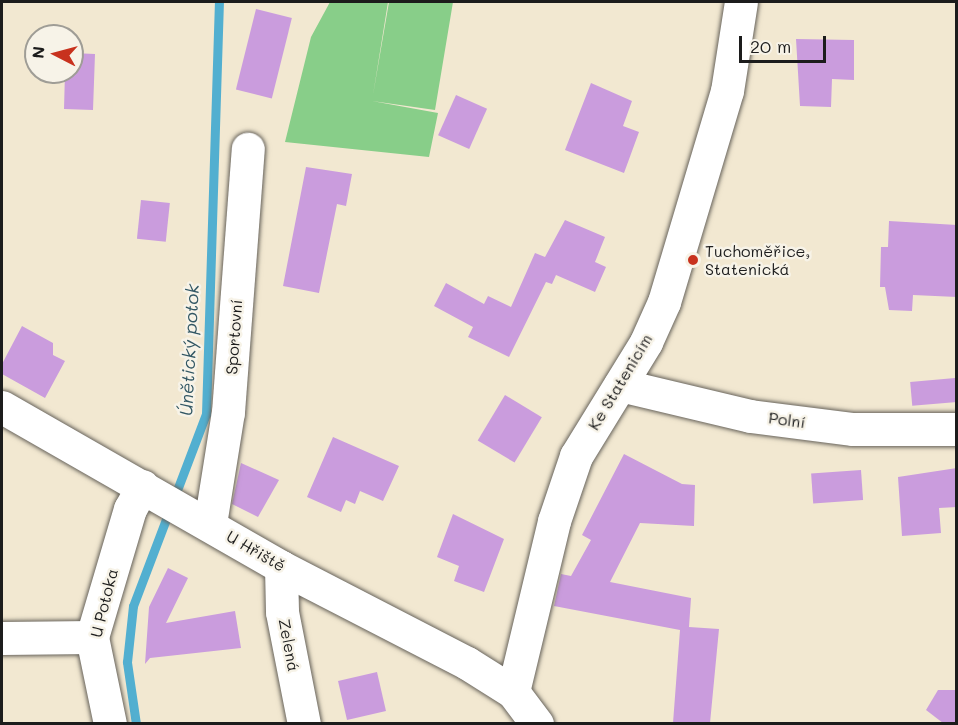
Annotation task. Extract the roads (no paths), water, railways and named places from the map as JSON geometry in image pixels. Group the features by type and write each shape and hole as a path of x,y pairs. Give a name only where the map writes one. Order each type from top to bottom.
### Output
{"street":[{"name":"Ke Statenicím","path":"513,692 554,521 576,456 620,385 664,302 727,91 741,2"},
{"name":"Sportovní","path":"199,517 228,412 248,149"},
{"name":"Polní","path":"620,385 750,416 853,429 957,429"},
{"name":"U Hřiště","path":"2,407 199,517 281,567 513,692"},
{"name":"U Potoka","path":"110,723 92,637 130,509 150,490"},
{"name":"Zelená","path":"281,567 282,612 304,723"},
{"path":"2,638 92,637"},
{"path":"513,692 537,723"}],"waterway":[{"name":"Únětický potok","path":"136,724 127,662 133,606 206,414 219,2"}],"place":[{"name":"Tuchoměřice, Statenická","path":"693,260"}]}
